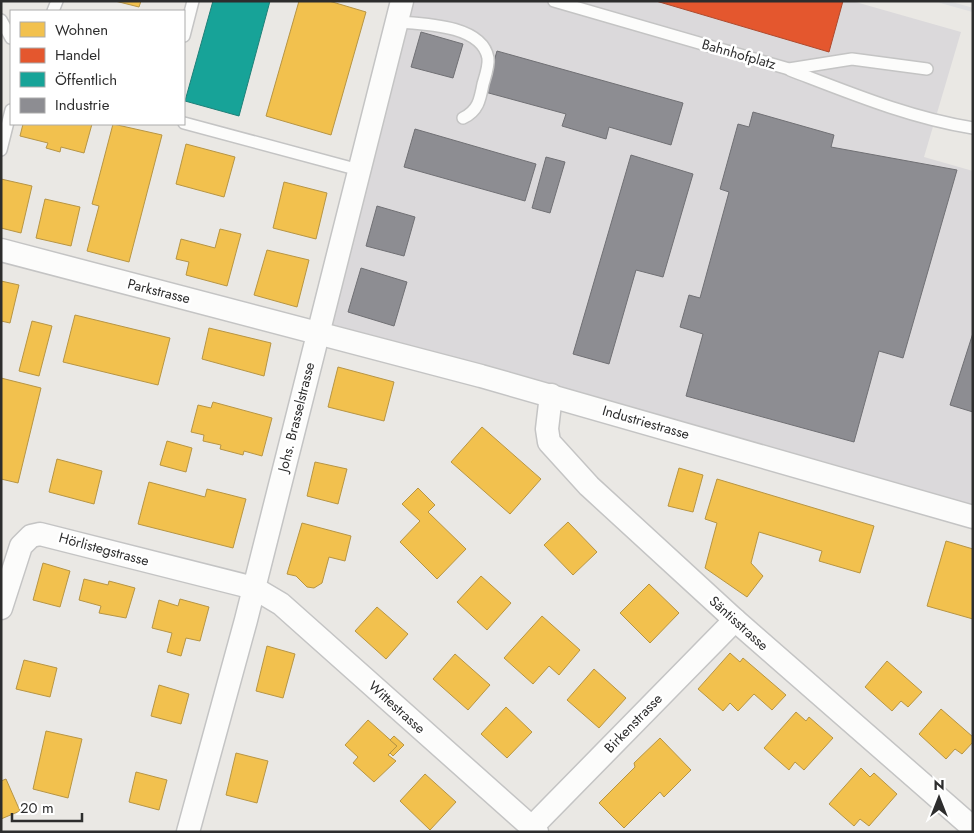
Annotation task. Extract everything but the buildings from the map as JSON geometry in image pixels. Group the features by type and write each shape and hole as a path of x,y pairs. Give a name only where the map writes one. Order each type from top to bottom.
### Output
{"street":[{"name":"Johs. Brasselstrasse","path":"188,832 254,588 317,332 400,12"},
{"name":"Parkstrasse","path":"1,250 317,332"},
{"name":"Industriestrasse","path":"317,332 551,395 973,517"},
{"name":"Säntisstrasse","path":"551,395 547,434 556,452 589,486 735,620 973,828"},
{"name":"Hörlistegstrasse","path":"1,608 22,546 31,536 40,534 254,588"},
{"name":"Wittestrasse","path":"254,588 281,604 534,829"},
{"name":"Birkenstrasse","path":"534,829 735,620"}],"lane":[{"path":"185,32 193,1"},
{"name":"Bahnhofplatz","path":"554,1 789,69 852,59 928,69"},
{"path":"400,12 446,26 468,36 485,50 488,60 479,104 473,114 463,118"},
{"path":"1,20 10,36"},
{"path":"789,69 873,101 944,123 973,128"},
{"path":"1,150 10,114"},
{"path":"185,123 359,170"}],"shaded area":[{"path":"402,1 852,1 961,32 924,157 973,171 973,517 317,332"}],"railway":[{"path":"941,1 973,10"}]}
